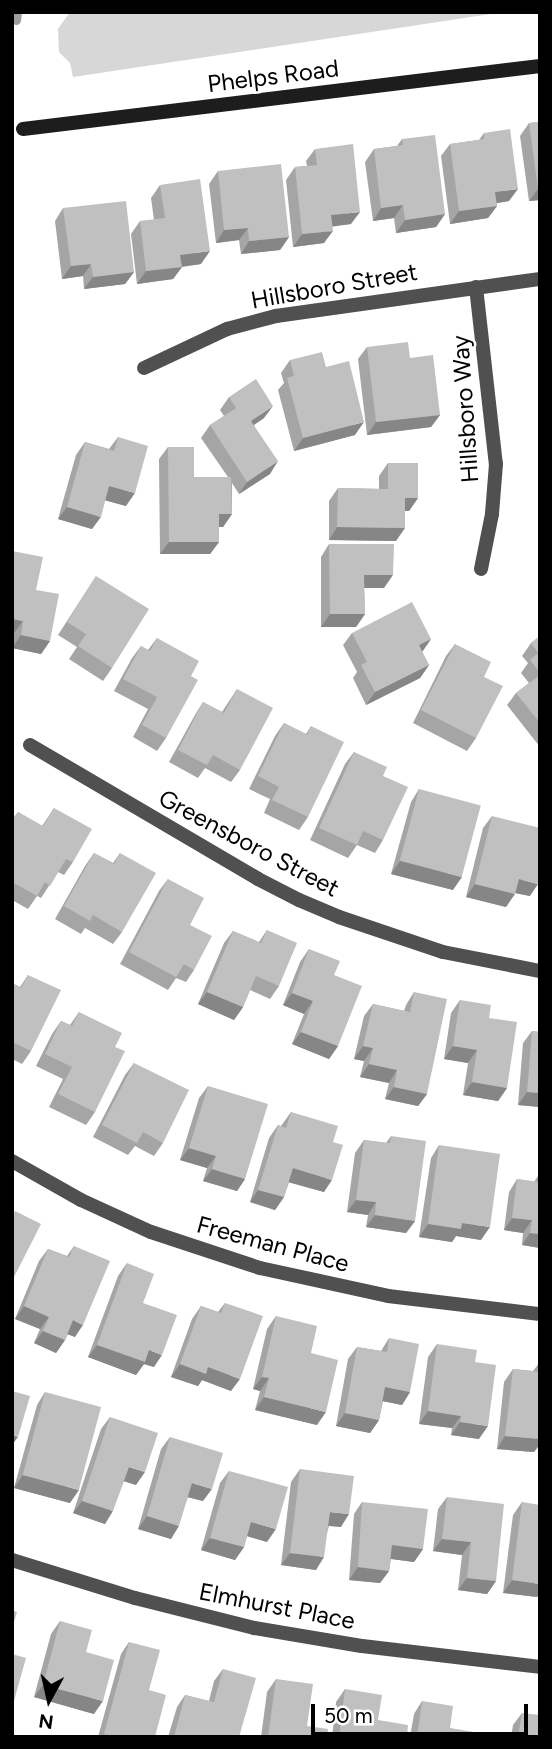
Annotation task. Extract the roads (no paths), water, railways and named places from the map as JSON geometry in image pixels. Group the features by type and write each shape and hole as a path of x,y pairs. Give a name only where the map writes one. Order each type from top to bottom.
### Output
{"street":[{"name":"Phelps Road","path":"18,130 540,66"},
{"name":"Hillsboro Street","path":"144,368 227,329 276,316 540,279"},
{"name":"Hillsboro Way","path":"476,287 496,464 492,514 481,569"},
{"name":"Greensboro Street","path":"30,745 258,879 299,900 361,925 443,952 540,971"},
{"name":"Freeman Place","path":"12,1161 81,1200 151,1232 247,1265 375,1293 540,1314"},
{"name":"Elmhurst Place","path":"12,1560 203,1616 264,1630 540,1667"}],"waterway":[{"path":"16,20 17,12"}]}
